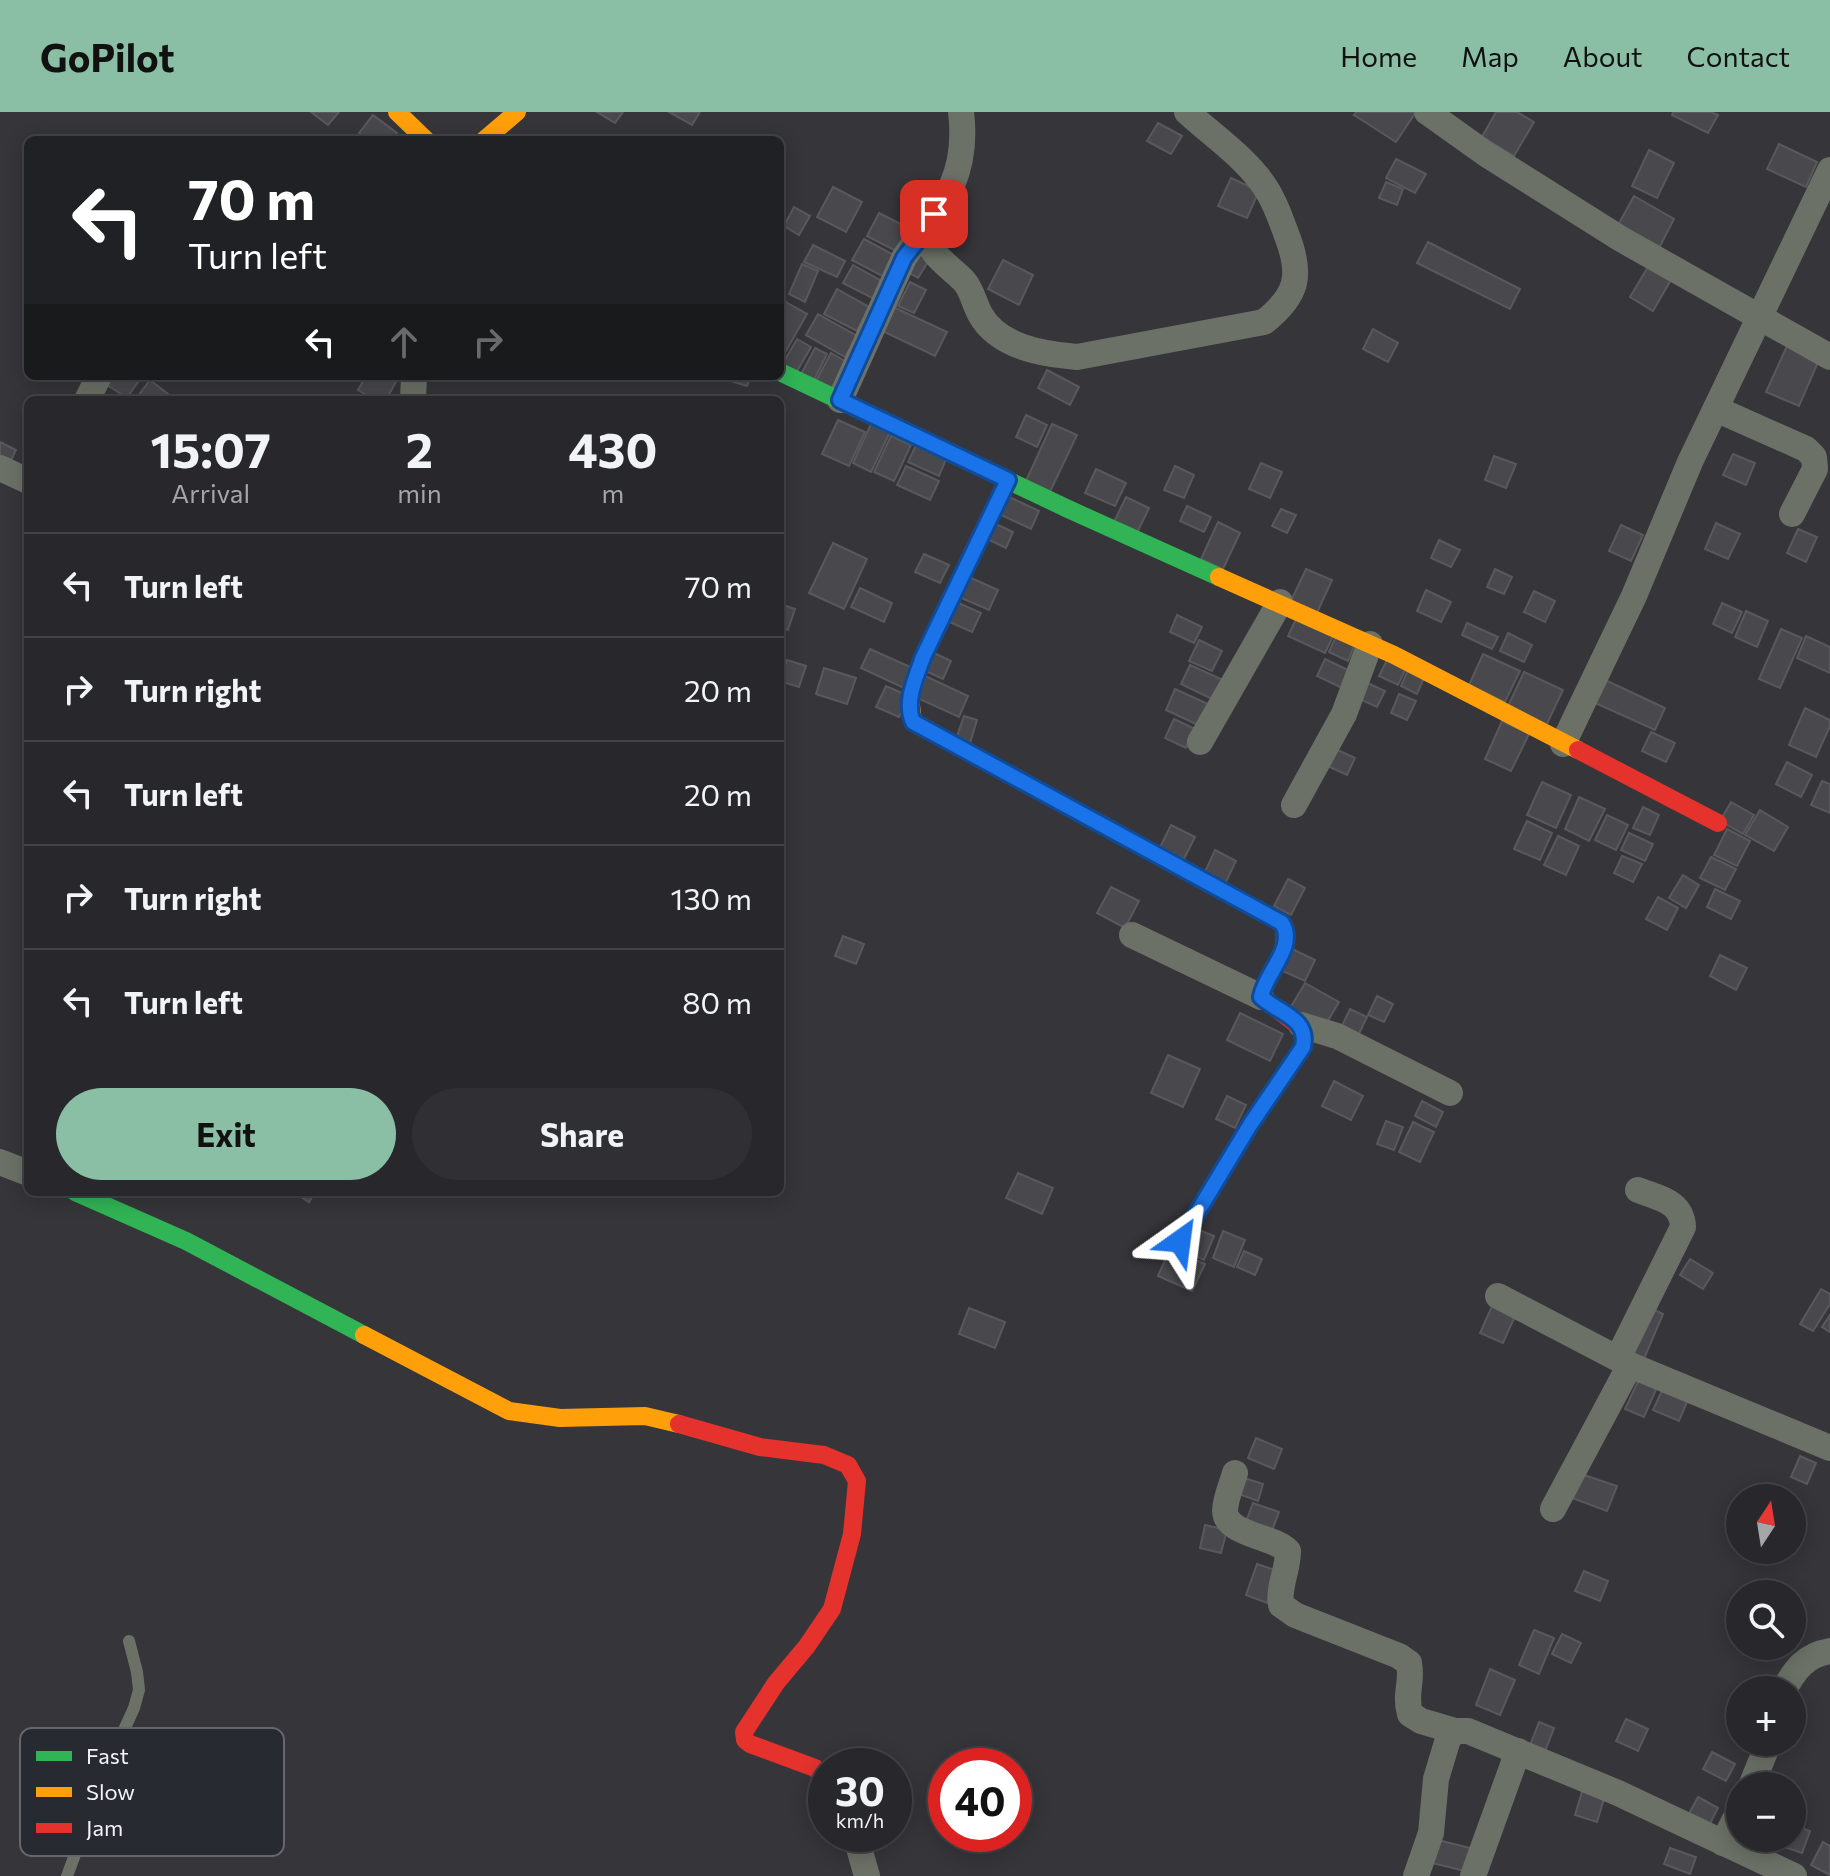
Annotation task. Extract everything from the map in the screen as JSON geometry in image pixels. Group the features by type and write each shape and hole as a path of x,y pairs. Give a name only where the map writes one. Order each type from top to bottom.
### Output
{"street":[{"path":"397,112 422,136"},
{"path":"489,136 517,112"},
{"path":"961,112 963,131 960,158 952,186 934,214 928,232 929,248 967,284 980,315 993,331 1046,355 1077,357 1264,322 1282,308 1294,283 1296,261 1266,188 1247,166 1187,112"},
{"path":"1427,112 1486,154 1621,239 1830,357"},
{"path":"1563,744 1634,596 1690,462 1830,170"},
{"path":"840,400 904,258 928,232"},
{"path":"784,374 1008,480 1370,644 1718,823"},
{"path":"1716,409 1806,449 1814,457 1815,469 1792,514"},
{"path":"0,468 24,479"},
{"path":"1008,480 923,657 912,687 908,712 913,722 1282,923 1287,931 1287,941 1262,987 1261,997"},
{"path":"1200,742 1280,602"},
{"path":"1294,805 1344,714 1370,644"},
{"path":"1132,935 1261,997 1301,1025 1337,1036 1450,1093"},
{"path":"1180,1241 1250,1125 1303,1047 1305,1035 1301,1025"},
{"path":"0,1162 24,1171"},
{"path":"1553,1509 1624,1362 1683,1227 1683,1215 1673,1204 1638,1190"},
{"path":"84,1196 159,1229 279,1289 509,1411 561,1420 659,1418 760,1447 824,1455 848,1465 857,1481 852,1534 832,1609 776,1683 744,1732 745,1740 750,1744 808,1765"},
{"path":"1498,1296 1624,1362 1830,1448"},
{"path":"1235,1473 1225,1512 1229,1523 1241,1531 1281,1544 1288,1551 1279,1592 1281,1605 1295,1615 1399,1656 1409,1663 1411,1674 1406,1699 1410,1714 1421,1721 1455,1731 1468,1731 1618,1793 1794,1876"},
{"path":"1793,1676 1800,1664 1815,1653 1829,1649"},
{"path":"1416,1876 1431,1833 1436,1779 1448,1739 1455,1731"},
{"path":"1473,1876 1518,1751"},
{"path":"1723,1843 1726,1837"},
{"path":"860,1852 867,1876"}],"lane":[{"path":"125,1728 134,1708 138,1681 129,1641"},
{"path":"67,1876 74,1856"}],"building":[{"path":"311,112 339,112 328,125"},
{"path":"597,112 623,112 615,123"},
{"path":"669,112 700,112 692,125"},
{"path":"1356,112 1416,112 1396,142 1354,115"},
{"path":"1496,112 1517,112 1534,122 1514,156 1482,137"},
{"path":"1673,112 1711,112 1718,115 1708,133 1672,115"},
{"path":"373,115 397,133 394,136 363,136 359,133"},
{"path":"1158,123 1182,136 1171,154 1147,141"},
{"path":"1779,144 1817,162 1806,187 1767,169"},
{"path":"1649,150 1674,163 1657,198 1632,186"},
{"path":"1396,159 1426,174 1415,193 1386,178"},
{"path":"1231,178 1259,191 1247,218 1218,206"},
{"path":"1386,182 1403,189 1397,205 1379,198"},
{"path":"833,187 862,202 846,232 817,217"},
{"path":"1634,196 1674,219 1658,250 1617,227"},
{"path":"794,207 810,216 799,235 784,226"},
{"path":"879,213 914,231 902,254 867,236"},
{"path":"864,239 901,259 890,280 852,260"},
{"path":"1428,242 1520,289 1510,309 1417,263"},
{"path":"813,245 845,261 837,277 804,262"},
{"path":"913,250 929,260 918,278 901,268"},
{"path":"1003,260 1033,275 1019,305 988,289"},
{"path":"802,264 818,271 805,302 789,294"},
{"path":"853,265 887,284 878,301 843,283"},
{"path":"1649,265 1672,278 1653,311 1630,297"},
{"path":"910,282 926,290 914,313 898,306"},
{"path":"837,289 869,307 857,331 824,314"},
{"path":"784,301 807,314 784,350"},
{"path":"887,304 947,332 935,356 876,328"},
{"path":"818,314 857,336 845,357 806,335"},
{"path":"1373,329 1398,343 1388,362 1363,349"},
{"path":"797,339 811,347 796,373 784,366"},
{"path":"1787,346 1819,360 1799,406 1766,392"},
{"path":"815,348 827,354 813,382 800,376"},
{"path":"831,353 850,364 836,391 816,381"},
{"path":"1047,370 1079,387 1070,405 1038,388"},
{"path":"102,380 139,380 128,396"},
{"path":"150,380 168,394 166,396 138,396"},
{"path":"364,380 397,380 388,396 368,396 358,390"},
{"path":"728,380 749,380 747,386"},
{"path":"1026,415 1047,425 1037,447 1016,437"},
{"path":"838,420 865,432 849,466 822,454"},
{"path":"871,424 890,432 871,472 853,463"},
{"path":"1052,424 1077,435 1049,494 1025,483"},
{"path":"891,436 911,445 894,481 874,472"},
{"path":"0,442 16,450 9,464 0,459"},
{"path":"917,443 947,457 939,476 908,462"},
{"path":"1733,454 1755,463 1746,485 1723,475"},
{"path":"1494,456 1516,464 1506,488 1485,480"},
{"path":"1261,463 1282,472 1270,498 1249,489"},
{"path":"906,466 939,481 930,500 897,485"},
{"path":"1175,466 1194,475 1184,498 1164,490"},
{"path":"1096,469 1126,483 1115,506 1085,493"},
{"path":"1007,496 1039,511 1031,529 999,514"},
{"path":"1126,497 1149,508 1137,533 1114,522"},
{"path":"1187,506 1211,517 1204,532 1180,521"},
{"path":"1281,509 1296,515 1287,533 1272,526"},
{"path":"1218,522 1240,533 1223,569 1201,559"},
{"path":"994,523 1013,532 1006,548 987,539"},
{"path":"1716,523 1740,534 1728,559 1705,549"},
{"path":"1621,525 1643,535 1631,561 1609,551"},
{"path":"1798,529 1817,537 1806,562 1787,553"},
{"path":"1439,540 1460,550 1451,567 1431,558"},
{"path":"833,543 867,559 844,609 809,593"},
{"path":"924,554 949,565 940,583 915,572"},
{"path":"1306,569 1332,580 1316,615 1290,603"},
{"path":"1495,569 1512,577 1504,594 1487,587"},
{"path":"969,577 998,590 989,610 959,597"},
{"path":"860,588 892,603 884,622 851,607"},
{"path":"1426,590 1451,602 1441,622 1417,611"},
{"path":"1534,591 1555,601 1545,622 1524,612"},
{"path":"954,601 981,613 972,632 945,620"},
{"path":"1722,603 1742,612 1732,633 1713,624"},
{"path":"784,605 795,609 788,630 784,628"},
{"path":"1746,611 1768,621 1757,647 1735,637"},
{"path":"1177,615 1202,627 1194,643 1170,632"},
{"path":"1297,617 1334,634 1325,653 1288,636"},
{"path":"1467,623 1498,637 1492,649 1462,635"},
{"path":"1781,629 1802,638 1780,688 1759,679"},
{"path":"1508,633 1532,645 1524,662 1500,651"},
{"path":"1337,634 1356,642 1348,661 1329,652"},
{"path":"1806,636 1830,647 1830,673 1797,658"},
{"path":"1199,640 1222,651 1212,671 1189,661"},
{"path":"870,649 917,670 908,690 861,668"},
{"path":"930,651 951,661 943,679 921,669"},
{"path":"1483,654 1520,671 1505,702 1469,685"},
{"path":"1388,658 1407,666 1398,685 1379,676"},
{"path":"1325,659 1350,671 1342,688 1317,676"},
{"path":"787,660 806,666 799,687 784,682"},
{"path":"1190,665 1223,680 1214,700 1181,684"},
{"path":"824,668 856,678 847,704 816,694"},
{"path":"1408,670 1424,678 1417,694 1401,686"},
{"path":"1524,672 1563,690 1546,726 1507,708"},
{"path":"923,675 968,696 959,717 913,696"},
{"path":"1603,679 1665,708 1655,730 1593,702"},
{"path":"1363,681 1385,691 1377,707 1355,697"},
{"path":"886,686 909,696 899,717 876,707"},
{"path":"1175,689 1210,705 1200,726 1166,710"},
{"path":"1399,694 1416,701 1407,720 1391,713"},
{"path":"1805,708 1830,720 1816,757 1789,745"},
{"path":"964,716 977,720 970,743 956,739"},
{"path":"1174,719 1195,729 1186,748 1165,738"},
{"path":"1502,721 1529,734 1511,771 1485,759"},
{"path":"1651,732 1675,743 1666,762 1642,751"},
{"path":"1331,747 1355,758 1347,775 1323,764"},
{"path":"1787,762 1812,775 1801,797 1776,784"},
{"path":"1822,781 1830,784 1830,813 1811,805"},
{"path":"1542,782 1571,795 1556,828 1527,815"},
{"path":"1579,797 1605,809 1589,841 1565,829"},
{"path":"1731,802 1754,815 1743,834 1720,821"},
{"path":"1643,807 1659,815 1650,835 1633,828"},
{"path":"1760,810 1788,827 1774,851 1745,835"},
{"path":"1607,815 1628,825 1616,850 1595,840"},
{"path":"1527,821 1552,833 1540,860 1514,849"},
{"path":"1171,825 1195,837 1184,859 1160,847"},
{"path":"1727,829 1750,841 1737,866 1714,855"},
{"path":"1629,833 1653,844 1645,861 1621,850"},
{"path":"1558,836 1579,846 1566,875 1544,865"},
{"path":"1215,850 1236,861 1224,886 1203,876"},
{"path":"1622,856 1642,864 1633,882 1614,873"},
{"path":"1711,857 1736,869 1725,890 1700,878"},
{"path":"1683,875 1699,885 1686,908 1669,898"},
{"path":"1288,879 1305,888 1291,915 1274,906"},
{"path":"1111,887 1139,901 1125,928 1097,913"},
{"path":"1715,889 1740,901 1731,919 1707,907"},
{"path":"1658,897 1678,908 1667,930 1646,919"},
{"path":"843,936 864,944 856,964 835,956"},
{"path":"1288,947 1315,960 1305,981 1278,969"},
{"path":"1720,955 1747,968 1736,990 1710,976"},
{"path":"1305,983 1339,1002 1323,1029 1289,1010"},
{"path":"1377,996 1393,1004 1384,1022 1368,1015"},
{"path":"1350,1009 1367,1017 1357,1038 1340,1030"},
{"path":"1240,1013 1283,1034 1270,1061 1227,1040"},
{"path":"1168,1055 1200,1069 1183,1107 1151,1093"},
{"path":"1334,1081 1363,1096 1351,1120 1322,1106"},
{"path":"1227,1096 1246,1105 1235,1128 1216,1119"},
{"path":"1422,1101 1443,1112 1436,1127 1415,1116"},
{"path":"1386,1121 1403,1127 1394,1150 1377,1144"},
{"path":"1413,1122 1434,1132 1420,1162 1399,1152"},
{"path":"1018,1173 1053,1188 1042,1214 1006,1198"},
{"path":"1192,1227 1214,1236 1204,1260 1182,1250"},
{"path":"1223,1231 1245,1240 1234,1267 1213,1258"},
{"path":"1170,1249 1205,1264 1192,1291 1158,1276"},
{"path":"1244,1251 1262,1259 1255,1275 1237,1267"},
{"path":"1690,1259 1713,1273 1703,1289 1680,1275"},
{"path":"1821,1289 1830,1294 1830,1304 1813,1331 1800,1324"},
{"path":"1493,1304 1516,1314 1503,1343 1480,1333"},
{"path":"1648,1307 1663,1314 1644,1359 1628,1352"},
{"path":"969,1308 1005,1322 995,1348 959,1334"},
{"path":"1830,1315 1830,1332 1822,1327"},
{"path":"1640,1377 1658,1385 1644,1417 1625,1409"},
{"path":"1665,1384 1690,1395 1679,1421 1653,1410"},
{"path":"1256,1438 1282,1449 1274,1469 1248,1458"},
{"path":"1800,1456 1816,1463 1807,1484 1791,1477"},
{"path":"1581,1474 1617,1486 1607,1511 1572,1498"},
{"path":"1238,1476 1263,1484 1258,1501 1233,1492"},
{"path":"1253,1503 1279,1512 1270,1536 1244,1527"},
{"path":"1205,1525 1227,1530 1221,1553 1200,1548"},
{"path":"1257,1564 1278,1571 1267,1603 1246,1595"},
{"path":"1584,1571 1608,1581 1600,1601 1575,1591"},
{"path":"1534,1630 1554,1638 1539,1674 1519,1665"},
{"path":"1562,1634 1581,1643 1571,1663 1552,1654"},
{"path":"1490,1669 1515,1680 1500,1715 1476,1705"},
{"path":"1626,1719 1648,1729 1638,1751 1616,1741"},
{"path":"1539,1722 1554,1728 1544,1754 1529,1748"},
{"path":"1712,1752 1735,1764 1731,1772 1726,1772 1726,1781 1703,1769"},
{"path":"1584,1785 1606,1792 1597,1822 1575,1815"},
{"path":"1698,1797 1718,1808 1706,1831 1686,1819"},
{"path":"1434,1839 1474,1849 1469,1872 1428,1862"},
{"path":"1823,1842 1830,1846 1830,1875 1811,1865"},
{"path":"1670,1848 1696,1857 1690,1874 1664,1864"}],"traffic: fast":[{"path":"784,374 1219,577"},
{"path":"1180,1241 1250,1125 1303,1047 1304,1037 1299,1026"},
{"path":"84,1196 186,1241 364,1335"}],"traffic: slow":[{"path":"397,112 422,136"},
{"path":"489,136 517,112"},
{"path":"1008,480 923,657 910,697 913,722 1036,789"},
{"path":"1219,577 1394,655 1578,750"},
{"path":"364,1335 509,1411 560,1418 645,1416 679,1424"}],"traffic: jam":[{"path":"1578,750 1718,823"},
{"path":"1036,789 1282,923 1285,933 1282,952 1261,997 1299,1026"},
{"path":"679,1424 760,1447 824,1455 848,1465 857,1481 852,1534 832,1609 776,1683 744,1732 745,1740 750,1744 808,1765"}],"route":[{"path":"934,214 928,232 904,258 840,400 1008,480 923,657 912,687 908,712 913,722 924,730 1170,860 1282,923 1287,931 1287,941 1262,987 1261,997 1301,1025 1305,1035 1303,1047 1250,1125 1180,1241"}]}
